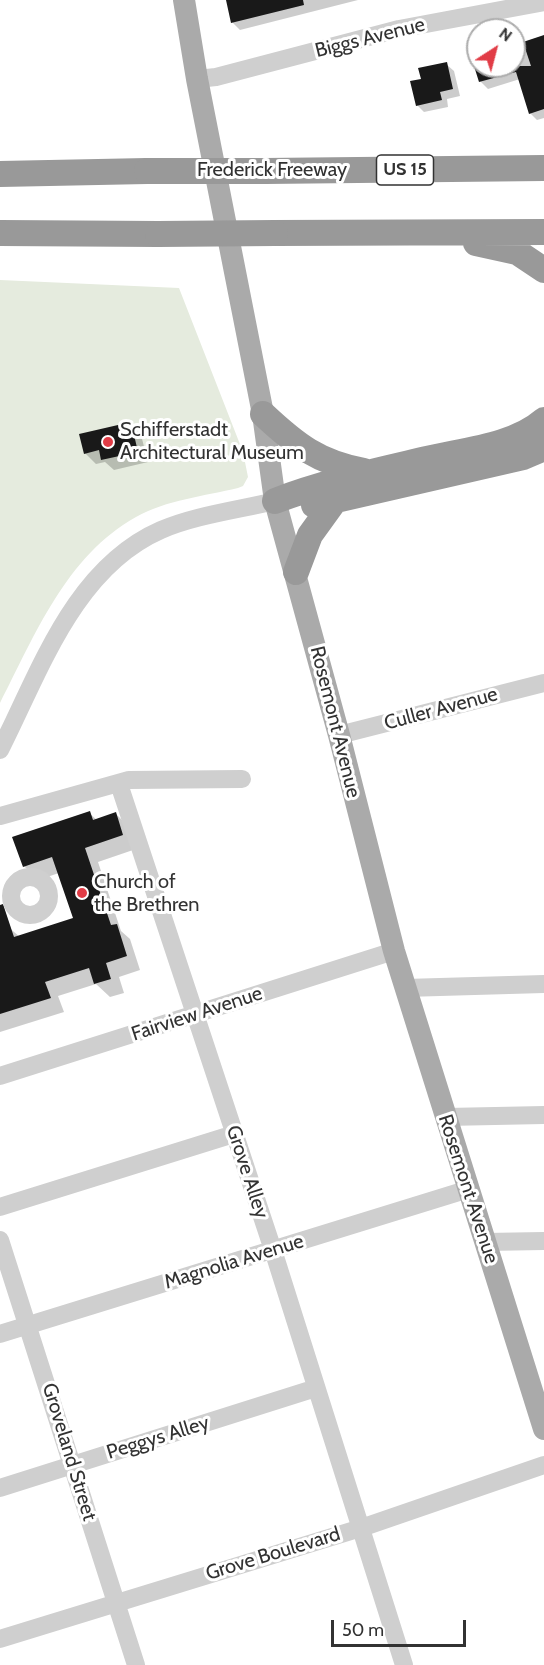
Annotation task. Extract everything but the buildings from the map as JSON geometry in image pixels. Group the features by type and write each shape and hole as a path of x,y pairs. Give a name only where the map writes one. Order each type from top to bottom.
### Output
{"highway":[{"path":"0,163 95,172"},
{"name":"Frederick Freeway","path":"0,174 544,168"},
{"path":"0,233 544,232"},
{"path":"423,234 517,252 544,270"},
{"path":"263,414 307,452 336,466 370,472"},
{"path":"275,501 304,490 370,472 513,438 544,420"},
{"path":"275,501 315,505 523,457 544,448"},
{"path":"296,572 310,535 336,499"}],"main road":[{"name":"Rosemont Avenue","path":"184,0 197,79 263,414 275,501 296,572 394,951 544,1430"}],"street":[{"name":"Biggs Avenue","path":"197,79 216,77 399,29 544,2"},
{"path":"0,750 67,620 84,592 104,568 127,549 161,530 275,501"},
{"name":"Culler Avenue","path":"339,735 544,683"},
{"path":"1,818 124,782 242,778"},
{"name":"Grove Alley","path":"124,782 404,1665"},
{"name":"Fairview Avenue","path":"0,1076 394,951"},
{"path":"405,988 544,984"},
{"path":"446,1117 544,1115"},
{"path":"0,1207 234,1134"},
{"name":"Magnolia Avenue","path":"0,1334 469,1189"},
{"name":"Groveland Street","path":"0,1240 29,1324 136,1665"},
{"path":"485,1242 544,1241"},
{"name":"Peggys Alley","path":"0,1488 316,1388"},
{"name":"Grove Boulevard","path":"0,1639 361,1528 544,1465"}],"shaded area":[{"path":"0,280 179,288 243,452 248,477 243,486 238,488 160,506 136,517 111,533 71,575 55,599 0,703"}],"place":[{"name":"Schifferstadt Architectural Museum","path":"108,442"},
{"name":"Church of the Brethren","path":"82,893"}]}
